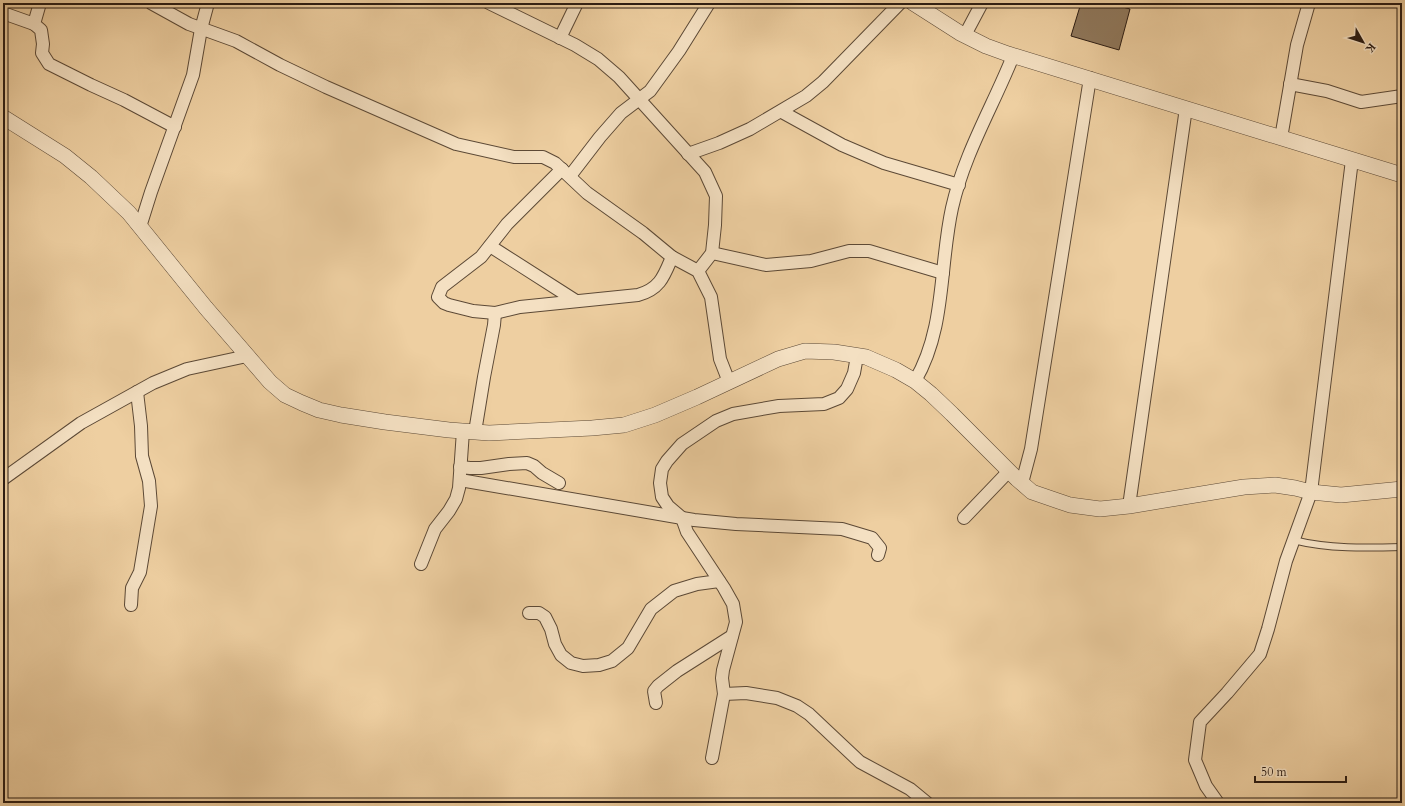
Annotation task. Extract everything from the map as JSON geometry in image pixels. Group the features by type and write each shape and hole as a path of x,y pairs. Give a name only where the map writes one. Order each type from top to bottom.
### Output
{"street":[{"path":"34,24 40,3"},
{"path":"151,3 189,24 236,42 326,87 456,144 514,157 543,157 555,163 587,193 643,233 672,257 698,271 711,297 720,359 729,382"},
{"path":"140,227 150,192 193,75 201,28 208,3"},
{"path":"489,3 575,45 598,59 619,77 705,172 716,196 715,225 712,253 698,271"},
{"path":"560,38 577,3"},
{"path":"672,257 662,280 649,292 638,296 520,307 495,313 473,311 449,305 444,303 438,297 442,287 481,257 507,224 566,172 621,113 650,90 679,50 709,3"},
{"path":"688,154 719,143 750,129 782,112 806,96 823,82 900,3"},
{"path":"913,3 965,36 1013,56 1090,78 1402,175"},
{"path":"965,36 982,3"},
{"path":"1281,138 1297,45 1309,3"},
{"path":"3,13 34,24 41,30 43,44 42,53 49,64 124,100 175,127"},
{"path":"915,382 928,356 935,332 943,273 945,242 952,206 964,169 981,127 1013,56"},
{"path":"1022,483 1031,449 1090,78"},
{"path":"1290,84 1327,91 1361,102 1402,96"},
{"path":"1129,506 1186,108"},
{"path":"782,112 842,145 884,163 959,185"},
{"path":"3,117 65,156 129,213 206,308 270,382 285,395 318,410 385,422 489,433 584,429 624,425 655,415 778,359 805,351 834,352 866,357 896,370 915,382 931,394 1032,492 1070,505 1100,509 1129,506 1244,487 1275,485 1311,492 1341,495 1402,489"},
{"path":"1218,803 1206,786 1195,760 1200,722 1260,654 1286,562 1311,492 1352,160"},
{"path":"490,246 576,301"},
{"path":"712,253 766,265 811,261 849,251 869,251 943,273"},
{"path":"421,564 435,529 456,499 460,480 460,467 484,377 495,313"},
{"path":"3,479 81,423 153,383 187,369 248,356"},
{"path":"712,758 724,694 722,678 723,670 736,622 733,604 688,532 682,518 668,506 662,496 660,483 662,469 682,444 716,421 733,414 779,406 824,404 839,398 847,388 854,373 857,356"},
{"path":"130,605 132,588 140,572 151,506 149,481 142,456 142,426 137,392"},
{"path":"460,467 475,468 527,463 559,483"},
{"path":"964,518 1009,471"},
{"path":"460,480 682,518 736,524 842,529 872,538 880,548 878,555"},
{"path":"529,613 539,613 545,617 551,629 555,644 561,655 570,663 583,666 599,665 612,661 628,648 651,609 674,591 697,584 719,581"},
{"path":"656,703 654,691 658,686 732,636"},
{"path":"724,694 746,693 777,698 797,706 809,714 860,762 910,789 927,803"}],"lane":[{"path":"1294,540 1311,544 1341,546 1402,547"}],"building":[{"path":"1081,3 1108,3 1130,9 1119,50 1071,36"}]}
